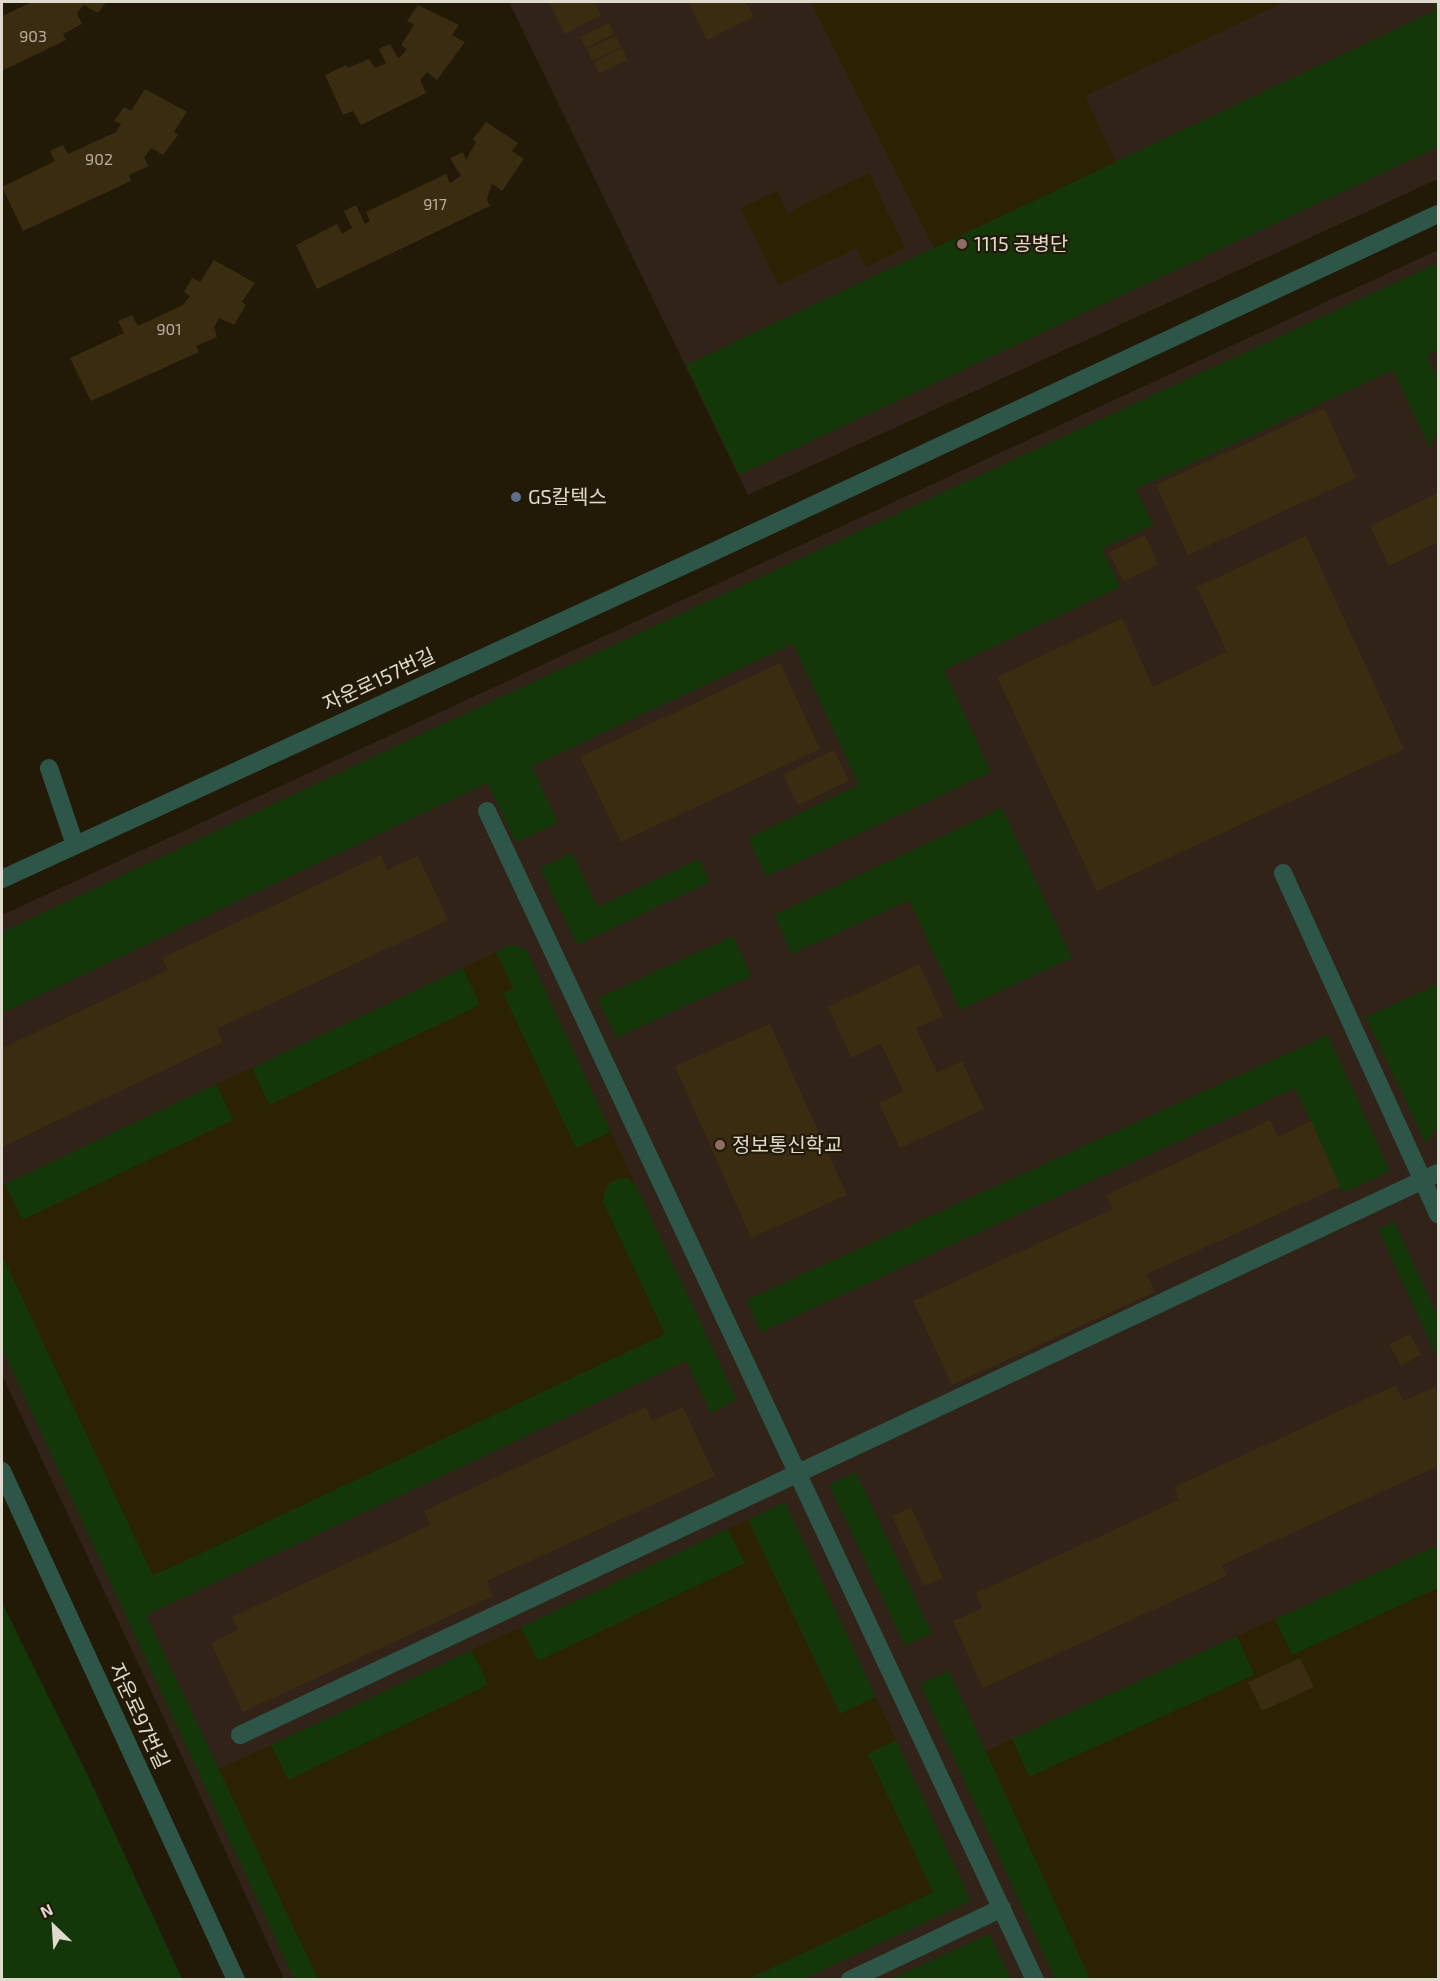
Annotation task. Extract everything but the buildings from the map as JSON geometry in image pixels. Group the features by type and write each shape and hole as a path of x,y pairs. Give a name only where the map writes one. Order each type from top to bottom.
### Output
{"street":[{"name":"자운로157번길","path":"2,879 1438,214"},
{"path":"49,768 75,845"},
{"path":"487,811 1035,1980"},
{"path":"1282,873 1431,1176 1438,1214"},
{"path":"240,1735 1431,1176"},
{"name":"자운로97번길","path":"2,1472 236,1980"},
{"path":"850,1980 1002,1908"}],"shaded area":[{"name":"1115 공병단","path":"509,2 1438,2 1438,179 748,495"},
{"name":"정보통신학교","path":"1438,250 1438,1979 284,1979 2,1375 2,915"}],"green space":[{"path":"1433,2 1438,2 1438,147 739,475 686,365 1436,10"},
{"path":"1438,263 1438,350 1427,355 1438,379 1438,427 1430,449 1393,370 1136,489 1153,525 1102,549 1120,587 944,670 991,772 766,877 748,838 859,785 793,644 532,766 558,823 516,842 487,783 2,1013 2,932 445,723"},
{"path":"1002,808 1072,958 960,1010 909,900 792,954 774,915"},
{"path":"572,853 598,907 699,859 710,882 577,945 540,868"},
{"path":"733,936 751,976 616,1038 598,998"},
{"path":"509,945 519,946 527,951 611,1132 576,1149 503,993 513,988 496,952"},
{"path":"463,968 480,1005 269,1105 252,1068"},
{"path":"1438,984 1438,1129 1426,1144 1366,1017"},
{"path":"1328,1035 1390,1171 1343,1193 1295,1088 761,1332 746,1300"},
{"path":"216,1084 233,1120 22,1220 5,1184"},
{"path":"619,1177 629,1178 636,1186 737,1400 711,1413 686,1361 146,1615 318,1979 294,1979 2,1348 2,1255 153,1575 665,1334 603,1202 607,1187"},
{"path":"1394,1221 1438,1317 1438,1359 1378,1229"},
{"path":"856,1472 932,1633 905,1646 829,1485"},
{"path":"785,1502 876,1697 841,1714 748,1520"},
{"path":"728,1529 745,1563 537,1662 521,1627"},
{"path":"1438,1545 1438,1588 1291,1656 1275,1619"},
{"path":"2,1603 90,1780 182,1979 2,1979"},
{"path":"1237,1636 1255,1675 1029,1777 1012,1739"},
{"path":"472,1650 489,1685 288,1780 271,1745"},
{"path":"949,1671 1090,1979 1055,1979 920,1684"},
{"path":"896,1740 971,1901 803,1979 747,1980 933,1892 868,1754"},
{"path":"989,1934 1011,1979 891,1979"}],"sand":[{"path":"811,2 1284,2 1085,96 1116,162 934,248"},
{"path":"869,173 905,248 866,267 857,248 778,285 741,208 777,191 787,213"},
{"path":"496,952 513,988 503,993 576,1148 611,1132 636,1186 629,1178 613,1180 607,1186 603,1202 665,1334 153,1576 2,1255 2,1186 5,1184 22,1220 233,1120 216,1084 252,1068 269,1105 480,1005 463,968"},
{"path":"748,1520 840,1714 876,1697 896,1740 868,1754 933,1892 747,1979 318,1979 219,1769 271,1745 288,1780 488,1685 472,1650 521,1627 538,1661 745,1563 728,1529"},
{"path":"1438,1588 1438,1979 1090,1979 986,1751 1012,1739 1029,1777 1254,1675 1237,1636 1275,1619 1292,1655"}],"place":[{"name":"1115 공병단","path":"962,244"},
{"name":"GS칼텍스","path":"516,497"},
{"name":"정보통신학교","path":"720,1145"}]}
